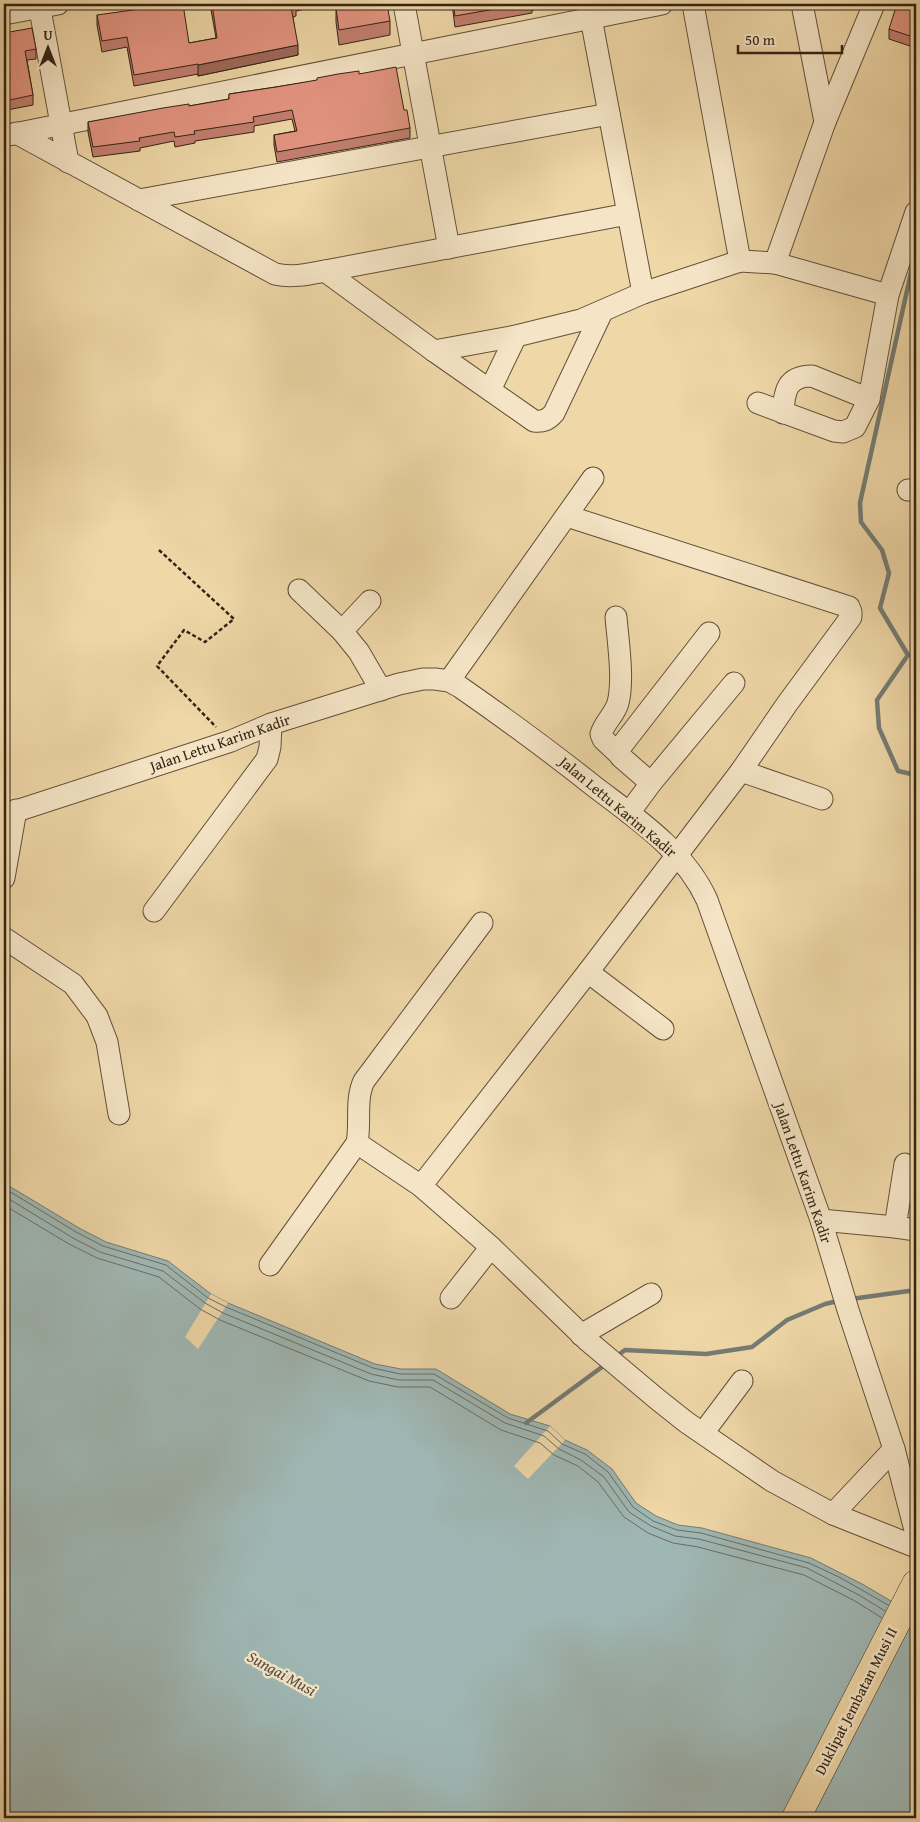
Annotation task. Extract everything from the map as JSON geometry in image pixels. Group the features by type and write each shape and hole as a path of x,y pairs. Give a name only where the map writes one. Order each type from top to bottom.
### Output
{"highway":[{"name":"Duklipat Jembatan Musi II","path":"796,1818 916,1584"}],"street":[{"path":"404,4 450,248"},
{"path":"10,135 662,4"},
{"path":"693,4 740,261"},
{"path":"802,4 825,122"},
{"path":"775,263 825,122 874,4"},
{"path":"4,14 45,5 60,125 68,162"},
{"path":"591,18 643,293"},
{"path":"139,200 609,114"},
{"path":"10,135 68,162 275,274 293,276 325,271 628,214"},
{"path":"758,403 834,431 843,432 855,427 869,399 888,295 916,212"},
{"path":"434,351 516,336 581,320 643,293 740,261 775,263 888,295"},
{"path":"325,271 434,351 534,421 540,422 554,413 602,312"},
{"path":"490,390 516,336"},
{"path":"783,413 786,393 791,383 796,378 804,376 812,376 869,399"},
{"path":"449,681 594,478"},
{"path":"421,1186 588,972 741,771 787,704 851,617 849,607 567,516"},
{"path":"299,590 342,631 359,652 381,690"},
{"path":"342,631 370,601"},
{"path":"616,617 619,656 618,700 616,708 601,734 603,739 651,783"},
{"path":"619,754 620,747 710,633"},
{"name":"Jalan Lettu Karim Kadir","path":"10,812 231,741 271,724 423,679 449,681 460,687 529,735 629,813 677,854 700,885 707,900 821,1220 848,1310 912,1496 916,1534"},
{"path":"629,813 651,783 734,683"},
{"path":"154,911 267,758 270,747 271,724"},
{"path":"741,771 822,799"},
{"path":"4,878 10,812"},
{"path":"270,1266 357,1143 360,1129 360,1091 364,1081 482,922"},
{"path":"4,938 73,984 97,1016 108,1042 119,1114"},
{"path":"588,972 663,1029"},
{"path":"357,1143 421,1186 491,1247 603,1354 657,1400 772,1481 833,1514 916,1547"},
{"path":"895,1226 905,1164"},
{"path":"821,1220 895,1226 916,1230"},
{"path":"451,1298 491,1247"},
{"path":"581,1334 651,1294"},
{"path":"703,1433 742,1381"},
{"path":"833,1514 894,1448"}],"path":[{"path":"159,550 234,618 205,642 184,630 157,666 231,741"}],"water":[{"name":"Sungai Musi","path":"4,1183 106,1242 168,1261 211,1294 228,1303 375,1364 401,1369 436,1369 510,1414 550,1426 565,1440 587,1450 612,1469 636,1503 656,1516 678,1525 702,1528 811,1558 864,1585 916,1616 916,1818 4,1818"}],"pier":[{"path":"211,1294 228,1303 198,1349 185,1337"},
{"path":"550,1426 565,1440 528,1479 514,1466"}],"building":[{"path":"183,4 189,43 217,38 212,4 296,4 296,6 291,7 298,45 198,65 134,75 127,37 102,41 97,15"},
{"path":"358,4 387,4 390,21 339,30 336,8"},
{"path":"453,4 524,4 455,16"},
{"path":"897,4 916,11 916,38 889,29"},
{"path":"32,28 36,49 25,51 33,95 5,101 7,108 4,108 4,77 10,76 6,54 4,55 4,33"},
{"path":"396,67 404,110 407,110 410,128 277,152 274,135 297,131 292,110 253,117 254,122 194,131 195,134 175,137 174,132 139,138 140,141 93,147 88,122 163,108 189,104 189,106 229,99 229,94 317,80 317,78 338,74 359,71 359,74"}],"waterway":[{"path":"916,250 860,503 861,522 882,550 889,573 880,608 908,655 877,700 879,728 898,771 916,775"},
{"path":"851,1299 916,1290"},
{"path":"617,1356 625,1350 706,1354 752,1347 787,1320 825,1304 838,1301"},
{"path":"526,1423 606,1364"}]}
